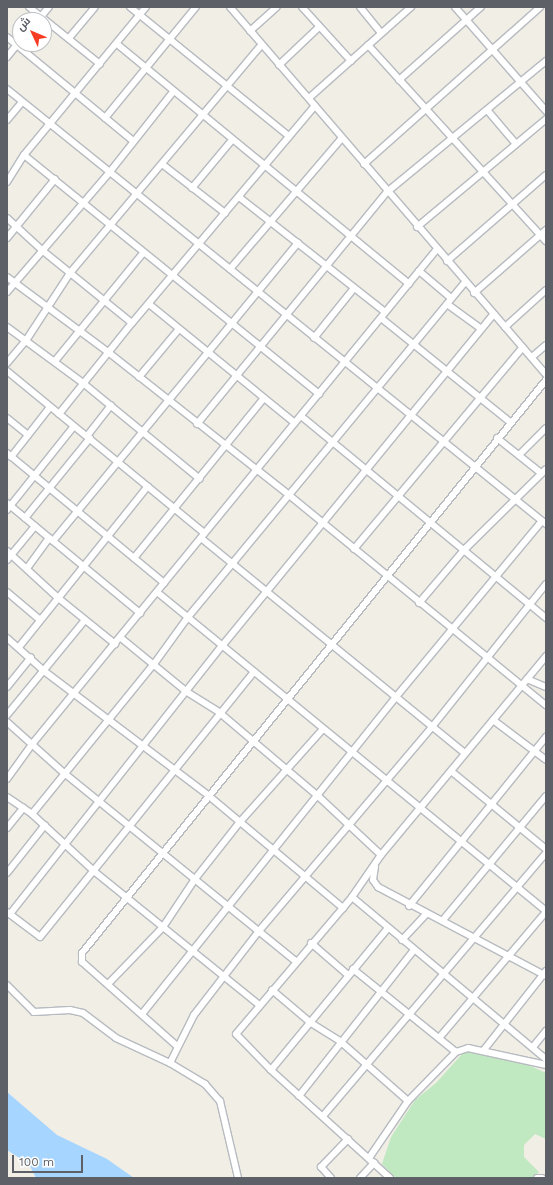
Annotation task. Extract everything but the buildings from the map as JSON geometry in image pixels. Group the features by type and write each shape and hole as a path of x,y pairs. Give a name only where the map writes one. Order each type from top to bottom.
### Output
{"street":[{"path":"69,38 95,7"},
{"path":"130,7 289,136"},
{"path":"7,182 24,155 52,123 146,7"},
{"path":"105,118 145,67 196,7"},
{"path":"230,7 417,227 546,374"},
{"path":"250,31 277,7"},
{"path":"303,7 319,27 351,61"},
{"path":"360,7 381,33"},
{"path":"308,98 410,7"},
{"path":"455,7 546,111"},
{"path":"398,80 481,7"},
{"path":"364,164 428,109 492,48 540,7"},
{"path":"52,26 69,38 100,64"},
{"path":"279,65 319,27"},
{"path":"117,44 173,92 409,284"},
{"path":"7,363 27,339 47,306 70,273 226,85 262,45"},
{"path":"368,45 398,80 428,109 514,204 543,233 546,241"},
{"path":"28,52 75,94 133,140"},
{"path":"197,424 387,192 455,139 546,61"},
{"path":"7,89 22,102 52,123 135,195 230,270 285,316 346,362 544,523 395,698 353,753 142,1014"},
{"path":"7,292 109,173 133,140 173,92"},
{"path":"7,120 22,102"},
{"path":"59,414 132,322 149,304 315,106"},
{"path":"488,111 516,144"},
{"path":"417,227 546,119"},
{"path":"230,270 269,221 342,138"},
{"path":"192,188 232,140"},
{"path":"24,155 84,202 143,253 174,274 260,348 319,394"},
{"path":"162,164 225,213"},
{"path":"7,169 14,172"},
{"path":"447,261 546,175"},
{"path":"7,238 15,226 55,179"},
{"path":"239,197 385,312"},
{"path":"7,218 43,251 132,322"},
{"path":"474,293 543,233"},
{"path":"28,567 119,462 232,324 256,292 298,243"},
{"path":"7,779 33,743 121,638 202,536 437,249"},
{"path":"55,361 78,329 143,253"},
{"path":"419,271 451,298"},
{"path":"7,277 108,352 289,496 520,687 546,705"},
{"path":"32,814 64,773 110,720 154,664 188,617 334,443 465,282"},
{"path":"314,338 354,288"},
{"path":"505,327 546,290"},
{"path":"149,304 295,423"},
{"path":"447,304 480,328"},
{"path":"254,672 129,825 95,872 40,937 8,913 66,845 142,746 187,692 222,646 411,415 480,328 494,314"},
{"path":"381,318 447,369 510,422"},
{"path":"7,327 27,339 112,405 200,479"},
{"path":"139,377 179,330"},
{"path":"532,358 546,345"},
{"path":"354,549 523,347"},
{"path":"7,371 148,486 233,564 266,592 465,754"},
{"path":"176,1046 81,958 208,796 289,700 332,647 385,576 432,523 476,469 497,438 546,380"},
{"path":"134,558 226,447 264,398"},
{"path":"26,518 112,405"},
{"path":"50,407 28,435 9,455 164,583"},
{"path":"301,416 546,618"},
{"path":"7,418 28,435"},
{"path":"74,426 8,507 36,526 140,613"},
{"path":"519,455 546,428"},
{"path":"418,604 464,550 513,499 544,471 519,455 497,438"},
{"path":"18,647 106,535 148,486"},
{"path":"7,560 9,553 36,526"},
{"path":"9,553 28,567 57,597 115,644"},
{"path":"170,1063 176,1046 194,1015 259,931 432,727 546,584"},
{"path":"7,592 39,620"},
{"path":"157,592 546,912 439,1038"},
{"path":"7,715 85,620"},
{"path":"121,638 187,692 220,714 254,742 351,823 381,855"},
{"path":"8,640 31,657 44,671 208,796 343,908"},
{"path":"390,1178 323,1116 299,1096 236,1036 296,961 352,898 381,855 546,656"},
{"path":"7,687 31,657"},
{"path":"527,679 546,687"},
{"path":"493,720 546,760"},
{"path":"7,722 33,743 64,773 296,961"},
{"path":"109,983 162,927 195,879 240,822 288,771 323,729"},
{"path":"409,906 546,737"},
{"path":"451,772 546,849"},
{"path":"443,920 546,796"},
{"path":"7,797 32,814 95,872 128,897 192,953 259,1006"},
{"path":"7,828 23,808"},
{"path":"7,873 45,825"},
{"path":"323,1116 518,888 546,853"},
{"path":"376,864 374,884 409,906 443,920 474,938 545,974 483,1051"},
{"path":"352,898 414,950 474,996 546,1059"},
{"path":"402,940 426,914"},
{"path":"271,1070 388,928"},
{"path":"312,943 348,975"},
{"path":"299,1096 414,950"},
{"path":"353,969 409,1016 456,1052"},
{"path":"7,985 34,1012 58,1009 83,1013 116,1038 170,1063 205,1084 220,1101 238,1178"},
{"path":"272,990 311,1023 341,1042 408,1101"},
{"path":"533,1047 546,1031"},
{"path":"369,1158 408,1101 456,1052 468,1048 546,1065"},
{"path":"331,1178 321,1167 348,1139"},
{"path":"360,1178 374,1163"},
{"path":"537,1178 542,1178"}],"green space":[{"path":"472,1051 524,1063 546,1073 546,1139 535,1134 524,1145 524,1157 539,1172 533,1178 396,1178 382,1164 391,1137 415,1100 436,1083 463,1053"}],"water":[{"path":"7,1092 57,1135 107,1159 134,1178 36,1178 29,1164 7,1150"}]}
